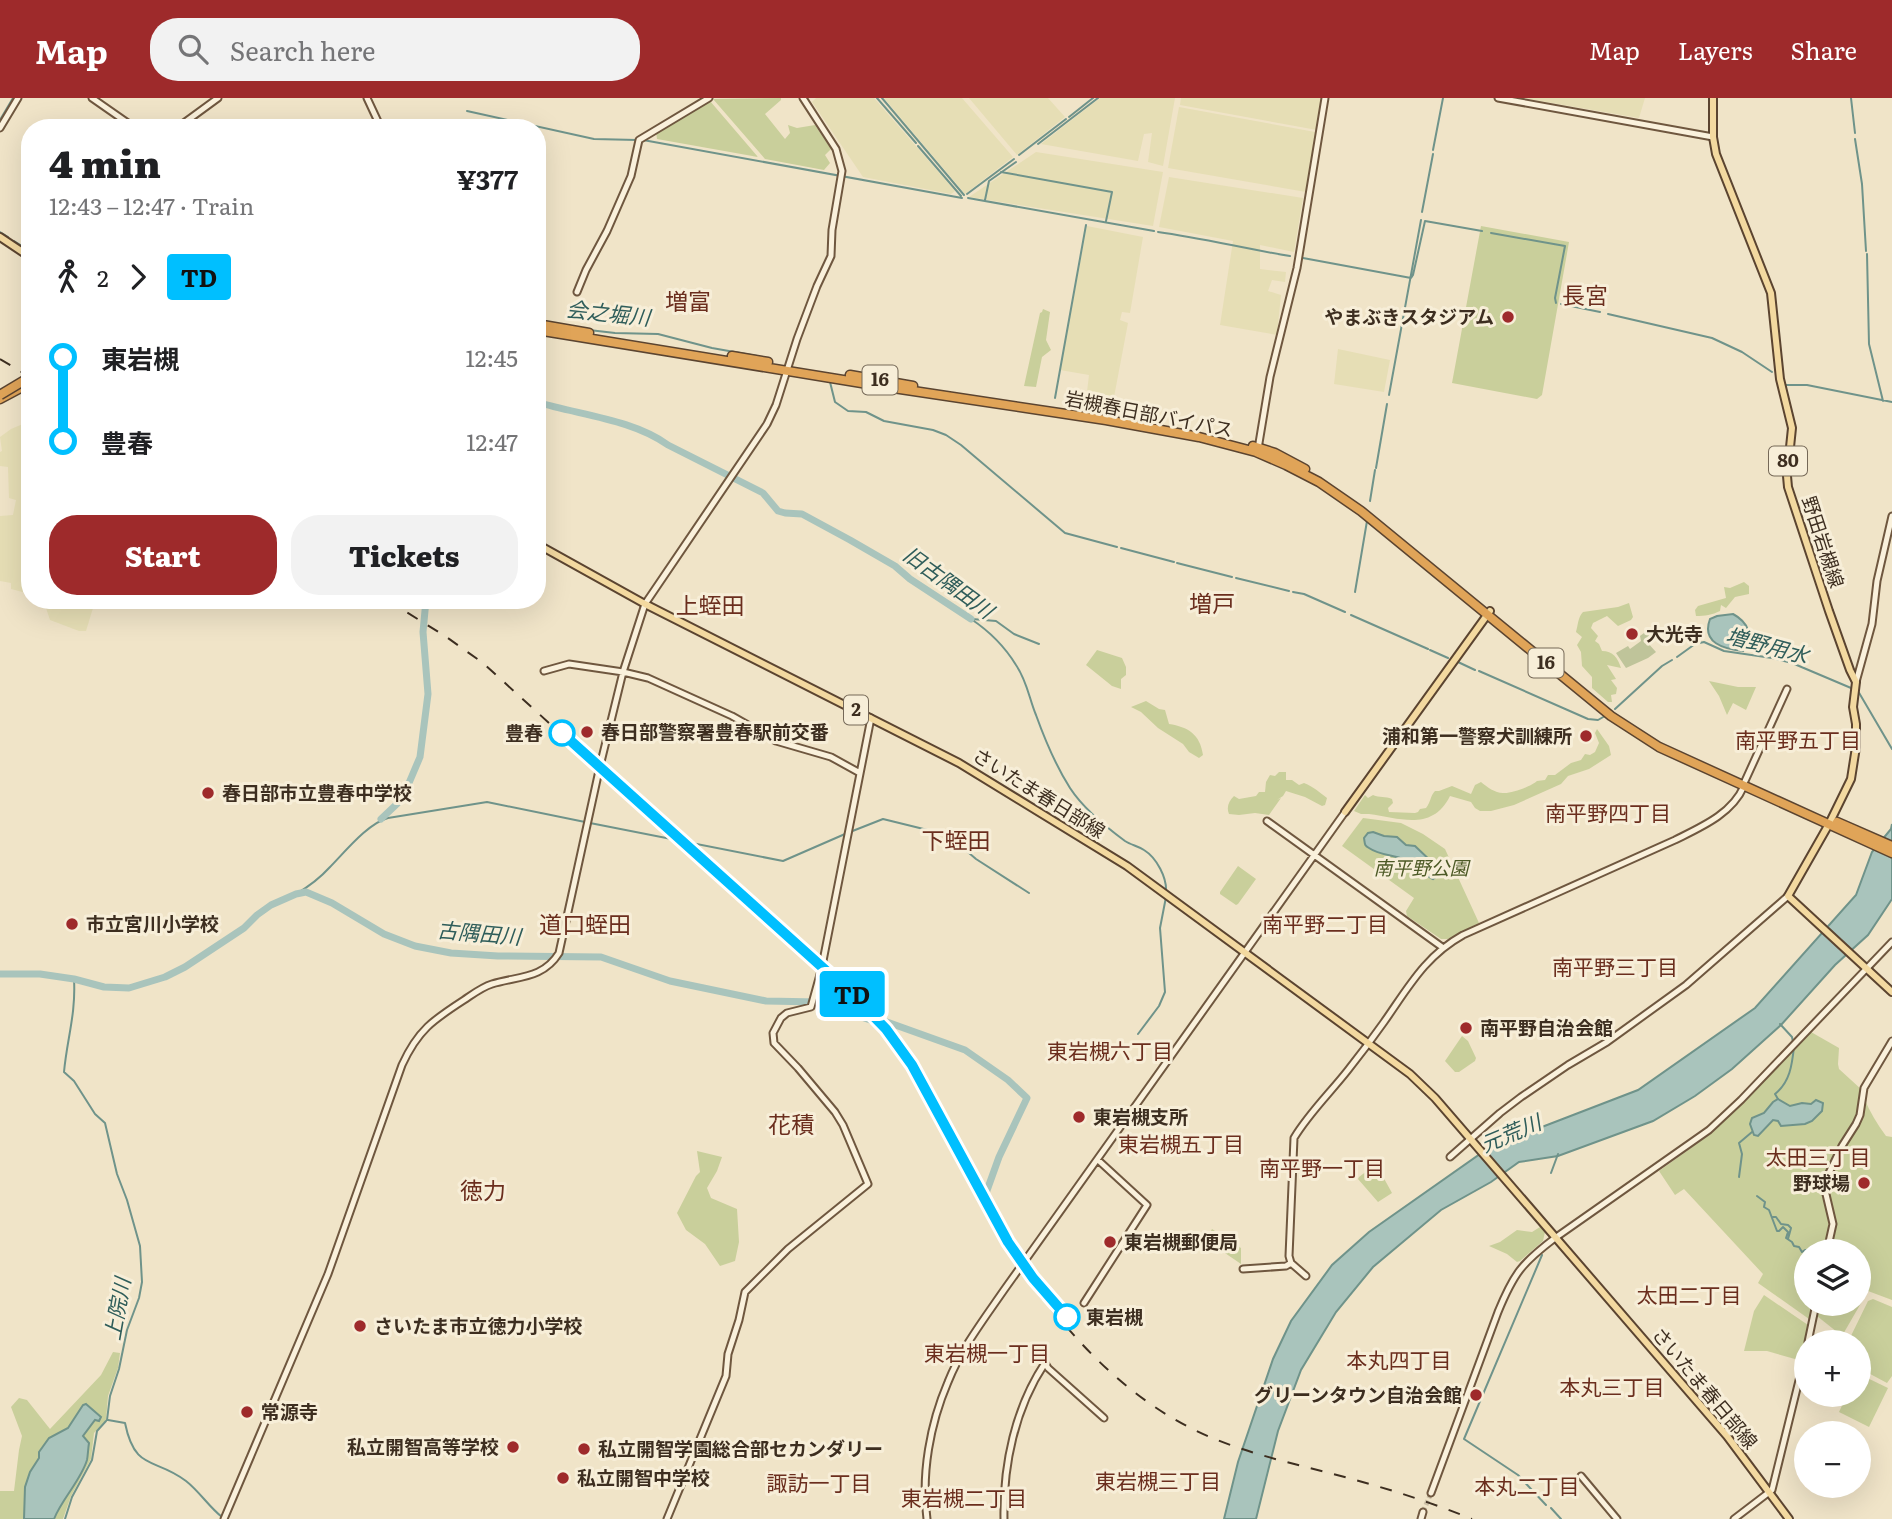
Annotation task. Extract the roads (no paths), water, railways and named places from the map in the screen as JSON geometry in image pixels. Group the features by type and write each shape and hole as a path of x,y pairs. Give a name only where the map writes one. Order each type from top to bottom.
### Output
{"highway":[{"name":"岩槻春日部バイパス","path":"546,326 788,367 880,386 1140,426 1257,450 1340,495 1625,721 1668,746 1892,852"},
{"name":"岩槻春日部バイパス","path":"546,331 788,367"},
{"path":"0,397 21,383"},
{"path":"0,397 21,387"},
{"name":"岩槻春日部バイパス","path":"1862,836 1892,846"}],"main road":[{"name":"野田岩槻線","path":"1713,98 1716,154 1770,292 1780,379 1792,428 1788,487 1829,611 1856,682 1853,707 1856,739 1852,779 1788,896"},
{"path":"0,237 21,251"},
{"name":"さいたま春日部線","path":"546,549 645,604 959,763 1127,866 1422,1085 1722,1429 1789,1519"},
{"path":"1345,812 1488,612"},
{"path":"1788,896 1892,992"}],"street":[{"path":"0,128 18,98"},
{"path":"92,98 122,119"},
{"path":"189,119 218,98"},
{"path":"367,98 377,119"},
{"path":"577,292 631,176 639,140 709,98"},
{"path":"224,1519 328,1274 411,1046 433,1021 486,986 536,974 552,963 559,953 623,672 645,604 767,424 817,286 831,256 832,230 842,171 836,149 803,98"},
{"path":"1257,450 1270,377 1297,268 1325,98"},
{"path":"1498,98 1713,137"},
{"path":"1856,682 1872,624 1877,581 1892,516"},
{"path":"544,671 569,664 648,678 732,716 776,741 831,757 860,774"},
{"path":"1306,1276 1291,1263 1289,1256 1294,1138 1301,1125 1347,1072 1418,973 1442,947 1481,926 1675,840 1730,807 1739,798 1787,690"},
{"path":"667,1519 726,1376 728,1354 745,1292 788,1249 868,1184 843,1125 773,1039 776,1025 781,1018 787,1013 811,1007 821,971 871,718"},
{"path":"927,1519 925,1478 933,1430 948,1381 958,1361 981,1324 1345,812"},
{"path":"1267,821 1442,947"},
{"path":"1450,1157 1473,1142 1500,1113 1521,1097 1607,1042 1686,985 1788,896"},
{"path":"1431,1493 1498,1312 1509,1286 1528,1260 1555,1238 1709,1130 1892,942"},
{"path":"1830,1239 1833,1224 1825,1190 1828,1175 1860,1115 1864,1088 1892,1041"},
{"path":"1084,1303 1147,1205 1098,1160"},
{"path":"1243,1269 1286,1266 1291,1263"},
{"path":"1004,1519 1007,1463 1012,1441 1026,1399 1045,1363 1104,1418"},
{"path":"1734,1519 1770,1493 1794,1402"},
{"path":"1581,1476 1617,1519"},
{"path":"1421,1519 1423,1512"}],"water":[{"path":"1733,614 1743,621 1748,630 1749,640 1743,651 1716,643 1709,634 1710,619"},
{"path":"1892,824 1892,899 1868,935 1835,965 1781,1025 1732,1069 1695,1096 1653,1121 1558,1156 1519,1162 1491,1182 1441,1210 1373,1267 1336,1312 1301,1370 1278,1431 1256,1519 1224,1519 1238,1462 1273,1359 1291,1321 1332,1265 1369,1232 1490,1147 1638,1090 1755,1008 1856,895 1872,852"},
{"path":"1373,832 1397,837 1406,845 1415,846 1434,864 1437,876 1433,879 1407,861 1367,847 1364,838"},
{"path":"1778,1099 1790,1106 1811,1104 1816,1100 1823,1103 1822,1111 1805,1124 1781,1126 1778,1121 1773,1120 1758,1136 1754,1135 1750,1124 1752,1118 1764,1113"},
{"path":"86,1404 101,1417 99,1421 95,1420 83,1436 89,1443 87,1460 80,1475 54,1519 24,1519 25,1487 39,1458 39,1452 49,1438 68,1428"}],"waterway":[{"name":"会之堀川","path":"0,120 13,98"},
{"path":"877,98 916,143"},
{"path":"882,98 964,195"},
{"path":"1069,117 1093,98"},
{"path":"1038,144 1098,98"},
{"path":"1433,150 1443,98"},
{"path":"1851,98 1855,133"},
{"path":"467,111 503,119"},
{"path":"1019,155 1066,119"},
{"path":"546,128 594,139 637,140"},
{"path":"1855,139 1862,184 1866,251"},
{"path":"643,140 962,198"},
{"path":"918,146 961,196"},
{"path":"1422,212 1433,154"},
{"path":"967,194 1014,159"},
{"path":"985,200 989,181 1016,162"},
{"path":"1001,172 1112,192 1106,221"},
{"path":"968,198 1154,231"},
{"path":"1389,395 1421,220"},
{"path":"1303,258 1411,278 1425,221 1482,231"},
{"path":"1055,398 1086,225"},
{"name":"会之堀川","path":"0,232 8,237"},
{"path":"1158,232 1290,256"},
{"path":"1491,233 1565,246 1556,303"},
{"name":"会之堀川","path":"14,241 21,245"},
{"path":"1867,254 1869,344 1883,401"},
{"path":"1561,304 1600,312"},
{"path":"1608,314 1712,338 1742,352 1772,372"},
{"name":"会之堀川","path":"589,330 658,334 757,356"},
{"path":"830,382 835,402 848,411 866,412 884,421 946,435 1065,533 1117,547"},
{"path":"1786,385 1807,385 1892,402"},
{"name":"旧古隅田川","path":"546,404 622,423 654,436 763,493 778,511 802,514 850,540 895,566 971,619"},
{"path":"1376,468 1387,404"},
{"path":"1370,501 1375,470"},
{"path":"1355,592 1367,521"},
{"path":"1121,548 1174,562"},
{"path":"1177,563 1232,577"},
{"path":"1236,578 1289,591"},
{"path":"1293,592 1345,612"},
{"name":"旧古隅田川","path":"381,819 400,801 420,757 428,694 423,632 425,609"},
{"name":"増野用水","path":"1351,615 1428,649"},
{"name":"旧古隅田川","path":"971,619 996,640 1020,671 1051,753 1075,795 1110,830 1153,858 1163,875 1166,892"},
{"path":"972,619 996,621 1014,634 1039,644"},
{"name":"増野用水","path":"1677,657 1695,644 1704,642 1724,651 1792,663 1851,688"},
{"name":"増野用水","path":"1430,650 1448,658"},
{"name":"増野用水","path":"1615,709 1672,660"},
{"name":"増野用水","path":"1458,662 1475,670"},
{"name":"増野用水","path":"1479,671 1588,719 1598,720 1605,716"},
{"name":"増野用水","path":"1858,691 1892,749"},
{"path":"296,894 322,875 372,826 388,818 487,802 585,822"},
{"path":"850,832 883,819 948,835 976,859 1029,893"},
{"path":"590,823 783,861 845,834"},
{"name":"古隅田川","path":"0,974 40,974 104,987 129,988 165,977 185,967 244,928 271,905 306,892 332,903 384,934 415,946 451,953 498,956 601,957 670,981 766,1001 818,1002 873,1021 887,1022 965,1050 1008,1080 1027,1098 999,1157 985,1196"},
{"name":"旧古隅田川","path":"1138,1034 1159,1006 1165,992 1160,928 1166,897"},
{"name":"上院川","path":"74,979 73,1015 64,1072 74,1081 95,1114 105,1123 117,1174 140,1246 142,1282 139,1298 127,1330 110,1396 107,1420"},
{"path":"1780,1024 1792,1037 1793,1042"},
{"path":"1778,1099 1775,1094 1787,1079 1794,1047"},
{"path":"1739,1177 1742,1154 1739,1143 1752,1132"},
{"path":"1551,1173 1558,1154"},
{"path":"1757,1196 1765,1202 1764,1207 1769,1210 1777,1231 1783,1227 1788,1232 1786,1238 1794,1246"},
{"path":"1773,1217 1791,1228 1788,1239"},
{"path":"1542,1255 1464,1439 1518,1475 1546,1505"},
{"name":"上院川","path":"108,1420 125,1423 129,1439 141,1457 186,1481 222,1517"},
{"path":"65,1519 72,1497 92,1460 97,1431 106,1421"},
{"path":"1551,1508 1561,1519"}],"tunnel":[{"path":"1423,1512 1431,1493"}],"railway":[{"path":"0,359 21,372"},
{"path":"402,609 483,663 868,1013 912,1072 1024,1275 1080,1342 1113,1375 1169,1416 1227,1444 1397,1492 1472,1519"}],"train":[{"name":"TD","path":"562,733 852,994 886,1029 918,1074 1008,1242 1033,1278 1067,1317"}],"place":[{"name":"やまぶきスタジアム","path":"1508,317"},
{"name":"大光寺","path":"1632,634"},
{"name":"春日部警察署豊春駅前交番","path":"587,732"},
{"name":"豊春","path":"562,733"},
{"name":"浦和第一警察犬訓練所","path":"1586,736"},
{"name":"春日部市立豊春中学校","path":"208,793"},
{"name":"市立宮川小学校","path":"72,924"},
{"name":"南平野自治会館","path":"1466,1028"},
{"name":"東岩槻支所","path":"1079,1117"},
{"name":"野球場","path":"1864,1183"},
{"name":"東岩槻郵便局","path":"1110,1242"},
{"name":"東岩槻","path":"1067,1317"},
{"name":"さいたま市立徳力小学校","path":"360,1326"},
{"name":"グリーンタウン自治会館","path":"1476,1395"},
{"name":"常源寺","path":"247,1412"},
{"name":"私立開智高等学校","path":"513,1447"},
{"name":"私立開智学園総合部セカンダリー","path":"584,1449"},
{"name":"私立開智中学校","path":"563,1478"}],"district":[{"name":"長宮","path":"1585,296"},
{"name":"増富","path":"688,302"},
{"name":"増戸","path":"1212,604"},
{"name":"上蛭田","path":"710,606"},
{"name":"南平野五丁目","path":"1798,741"},
{"name":"南平野四丁目","path":"1608,814"},
{"name":"下蛭田","path":"956,841"},
{"name":"道口蛭田","path":"585,925"},
{"name":"南平野二丁目","path":"1325,925"},
{"name":"南平野三丁目","path":"1615,968"},
{"name":"東岩槻六丁目","path":"1110,1052"},
{"name":"花積","path":"791,1125"},
{"name":"東岩槻五丁目","path":"1181,1145"},
{"name":"太田三丁目","path":"1818,1158"},
{"name":"南平野一丁目","path":"1322,1169"},
{"name":"徳力","path":"483,1191"},
{"name":"太田二丁目","path":"1689,1296"},
{"name":"東岩槻一丁目","path":"987,1354"},
{"name":"本丸四丁目","path":"1399,1361"},
{"name":"本丸三丁目","path":"1612,1388"},
{"name":"東岩槻三丁目","path":"1158,1482"},
{"name":"諏訪一丁目","path":"819,1484"},
{"name":"本丸二丁目","path":"1527,1487"},
{"name":"東岩槻二丁目","path":"964,1499"}],"park label":[{"name":"南平野公園","path":"1421,868"}],"water label":[{"name":"元荒川","path":"1511,1134"}]}
